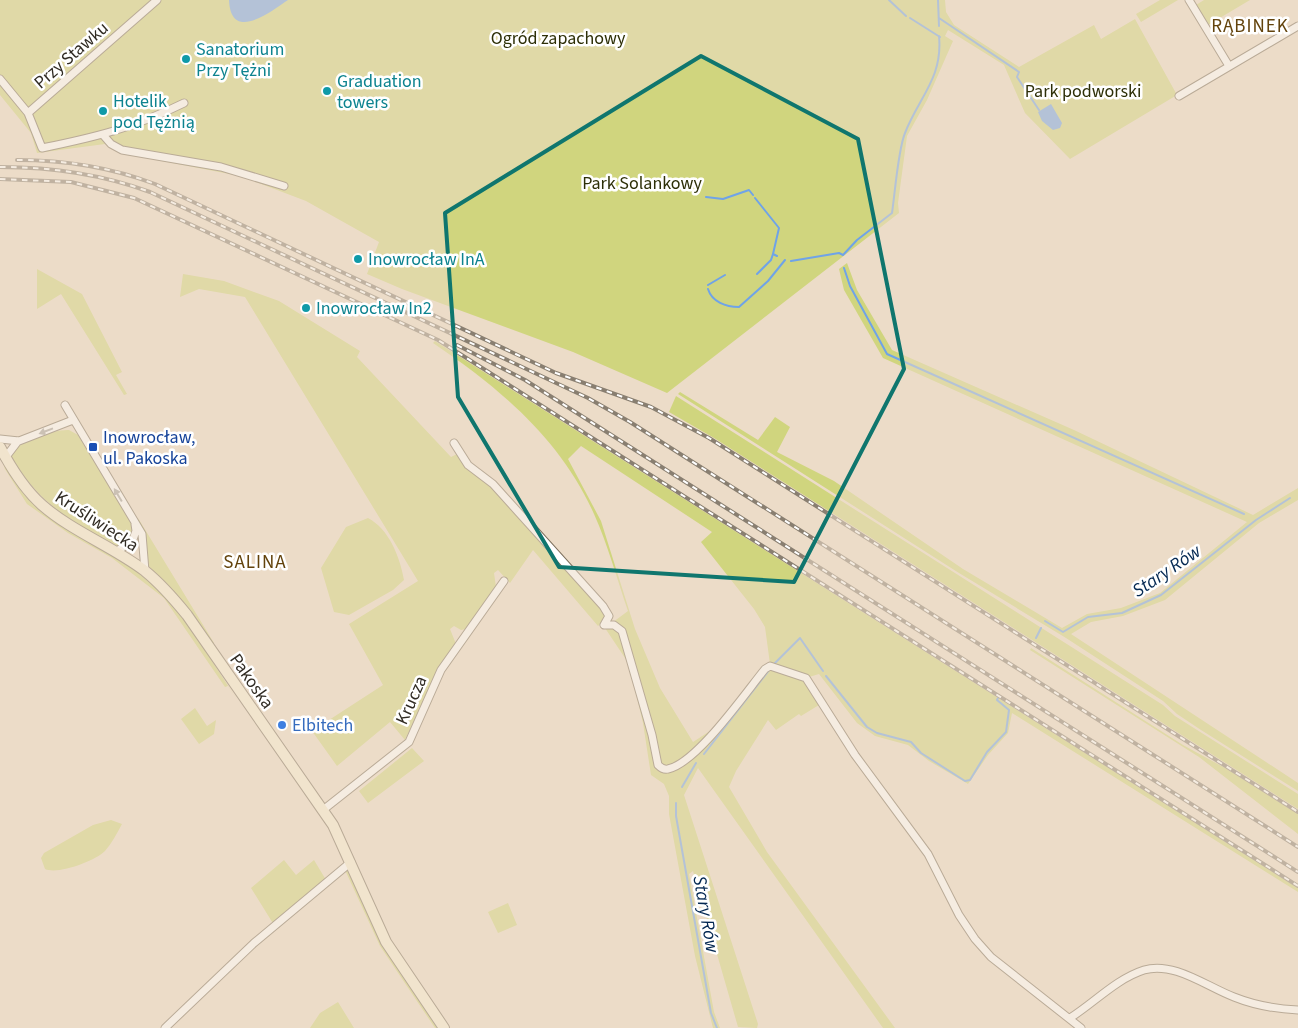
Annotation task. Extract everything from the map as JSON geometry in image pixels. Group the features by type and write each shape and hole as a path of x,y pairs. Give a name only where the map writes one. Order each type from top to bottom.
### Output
{"main road":[{"name":"Kruśliwiecka","path":"0,447 16,476 42,505 145,571"},
{"name":"Pakoska","path":"145,571 187,615 231,682 323,810 351,862 386,942 444,1028"}],"street":[{"name":"Przy Stawku","path":"28,113 157,0"},
{"path":"1189,0 1228,66"},
{"path":"1179,96 1298,26"},
{"path":"0,79 28,113 42,148 104,136 138,125 184,104"},
{"path":"104,136 111,144 122,150 221,166 284,186"},
{"path":"65,405 142,534 145,571"},
{"path":"0,439 19,441 73,420"},
{"path":"6,458 19,441"},
{"path":"454,443 468,465 493,484 603,606 609,616 604,625 614,624 622,631 652,735 658,765 664,769 669,769 695,752 765,669 770,666 806,678 850,748 928,854 959,915 975,939 991,957 1081,1028"},
{"path":"115,552 132,542 136,531 133,520"},
{"name":"Krucza","path":"323,810 409,742 441,670 504,581"},
{"path":"165,1028 254,943 351,862"},
{"path":"1070,1018 1127,977 1145,970 1160,968 1179,972 1241,999 1298,1010"}],"highlighted area":[{"path":"701,56 858,139 904,369 794,582 559,567 458,397 445,213"}],"green space":[{"name":"Park Solankowy","path":"0,0 945,0 946,12 954,25 1019,67 1094,25 1101,39 1135,19 1177,95 1070,159 1025,113 1004,65 948,30 945,36 953,41 927,100 907,136 898,203 899,213 667,393 573,352 402,289 367,274 379,242 306,201 240,176 141,157 105,144 37,153 31,133 0,95"},
{"path":"1160,0 1178,0 1141,22 1136,14"},
{"path":"1204,0 1250,0 1208,25 1196,5"},
{"path":"847,263 857,290 892,350 1074,430 1253,515 1298,488 1298,500 1259,523 1165,600 1123,616 1091,622 1071,634 1298,783 1298,791 1201,730 1177,714 1163,701 1066,638 959,573 678,394 680,392 758,440 775,417 790,427 777,452 834,481 963,569 1062,628 1087,614 1121,608 1160,593 1247,522 883,358 844,290 839,269"},
{"path":"37,269 82,294 122,372 116,375 127,394 124,395 61,294 37,309"},
{"path":"183,274 224,281 279,301 360,351 357,357 451,457 457,454 489,483 602,607 606,619 598,626 533,550 510,583 498,570 494,573 496,587 466,629 461,630 454,626 450,629 456,644 439,668 405,740 390,722 337,766 312,731 383,685 349,624 418,581 245,297 199,289 180,297"},
{"path":"435,341 1298,888 1298,892 1012,713 1008,733 988,755 968,784 929,761 908,745 875,736 857,723 819,674 809,677 770,664 765,627 754,609 701,542 712,532 581,446 568,459 601,521 635,629 660,688 693,742 713,729 766,670 772,669 804,679 819,705 801,716 799,714 776,730 768,720 736,771 729,787 767,852 895,1028 883,1028 698,768 684,795 758,1024 757,1028 738,1027 693,871 689,874 714,1012 720,1028 713,1028 695,956 669,814 669,796 664,784 651,775 643,723 629,664 605,628 628,611 599,526 580,487 546,439 505,397 433,343"},
{"path":"676,396 1163,705 1175,716 1298,794 1298,809 714,438 669,412"},
{"path":"69,430 78,435 133,525 130,542 120,547 106,542 46,501 28,482 11,457 13,451 27,442 45,434"},
{"path":"0,454 28,498 47,516 132,568 151,582 180,612 238,701 228,686 225,687 164,598 112,558 68,533 27,504 5,469"},
{"path":"138,518 214,643 211,644 149,566"},
{"path":"368,518 388,536 400,562 404,580 393,590 349,615 334,612 321,568 346,527"},
{"path":"1031,648 1183,745 1227,769 1298,814 1298,834 1199,757 1030,650"},
{"path":"195,708 207,726 216,720 214,734 199,744 181,719"},
{"path":"412,748 424,761 368,803 359,791"},
{"path":"111,820 122,824 110,845 100,855 85,863 67,869 45,869 41,858 44,853 93,825"},
{"path":"284,860 296,875 314,860 326,880 274,925 251,888"},
{"path":"349,869 383,944 438,1028 435,1028 380,946 345,870"},
{"path":"508,903 517,925 498,933 488,912"},
{"path":"338,1002 354,1028 310,1028 320,1013"}],"water":[{"path":"229,0 288,0 262,17 244,22 237,20 231,13"},
{"path":"1051,104 1062,123 1060,128 1053,130 1042,121 1038,112"}],"waterway":[{"path":"889,0 906,16"},
{"path":"938,0 939,26"},
{"path":"910,18 940,37"},
{"path":"939,18 1019,72 1017,77 1039,110"},
{"path":"791,261 839,253 843,255 857,240 892,213 903,140 911,120 934,76 939,51 939,36"},
{"path":"706,197 723,199 749,190 753,195"},
{"path":"755,198 779,228 773,254 777,256"},
{"path":"757,274 771,260 773,254"},
{"path":"708,289 710,294 720,303 739,307 768,281 785,260"},
{"path":"844,268 850,286 887,354 1244,514"},
{"path":"708,285 725,275"},
{"name":"Stary Rów","path":"1045,621 1063,632 1088,617 1122,613 1161,595 1256,520 1290,498"},
{"name":"Stary Rów","path":"1036,638 1041,628"},
{"name":"Stary Rów","path":"773,665 800,638 823,671"},
{"name":"Stary Rów","path":"704,754 770,669"},
{"name":"Stary Rów","path":"826,676 867,727 877,733 911,742 921,753 965,781 970,780 987,752 1006,732 1009,710 997,700 998,698"},
{"name":"Stary Rów","path":"682,787 696,763"},
{"name":"Stary Rów","path":"676,803 676,816 711,1013 717,1028"}],"railway":[{"path":"17,160 53,161 88,166 121,173 155,184 556,373 651,407 709,438 1298,812"},
{"path":"0,167 38,168 95,176 150,192 588,398 630,422 1298,847"},
{"path":"0,179 71,182 134,198 438,340 1298,886"},
{"path":"457,345 525,380 1298,872"}],"place":[{"name":"Sanatorium Przy Tężni","path":"186,59"},
{"name":"Graduation towers","path":"327,91"},
{"name":"Hotelik pod Tężnią","path":"103,111"},
{"name":"Inowrocław InA","path":"358,259"},
{"name":"Inowrocław In2","path":"306,308"},
{"name":"Inowrocław, ul. Pakoska","path":"93,447"},
{"name":"Elbitech","path":"282,725"}],"district":[{"name":"RĄBINEK","path":"1250,25"},
{"name":"SALINA","path":"255,561"}],"park label":[{"name":"Ogród zapachowy","path":"558,38"},
{"name":"Park podworski","path":"1083,91"}]}
